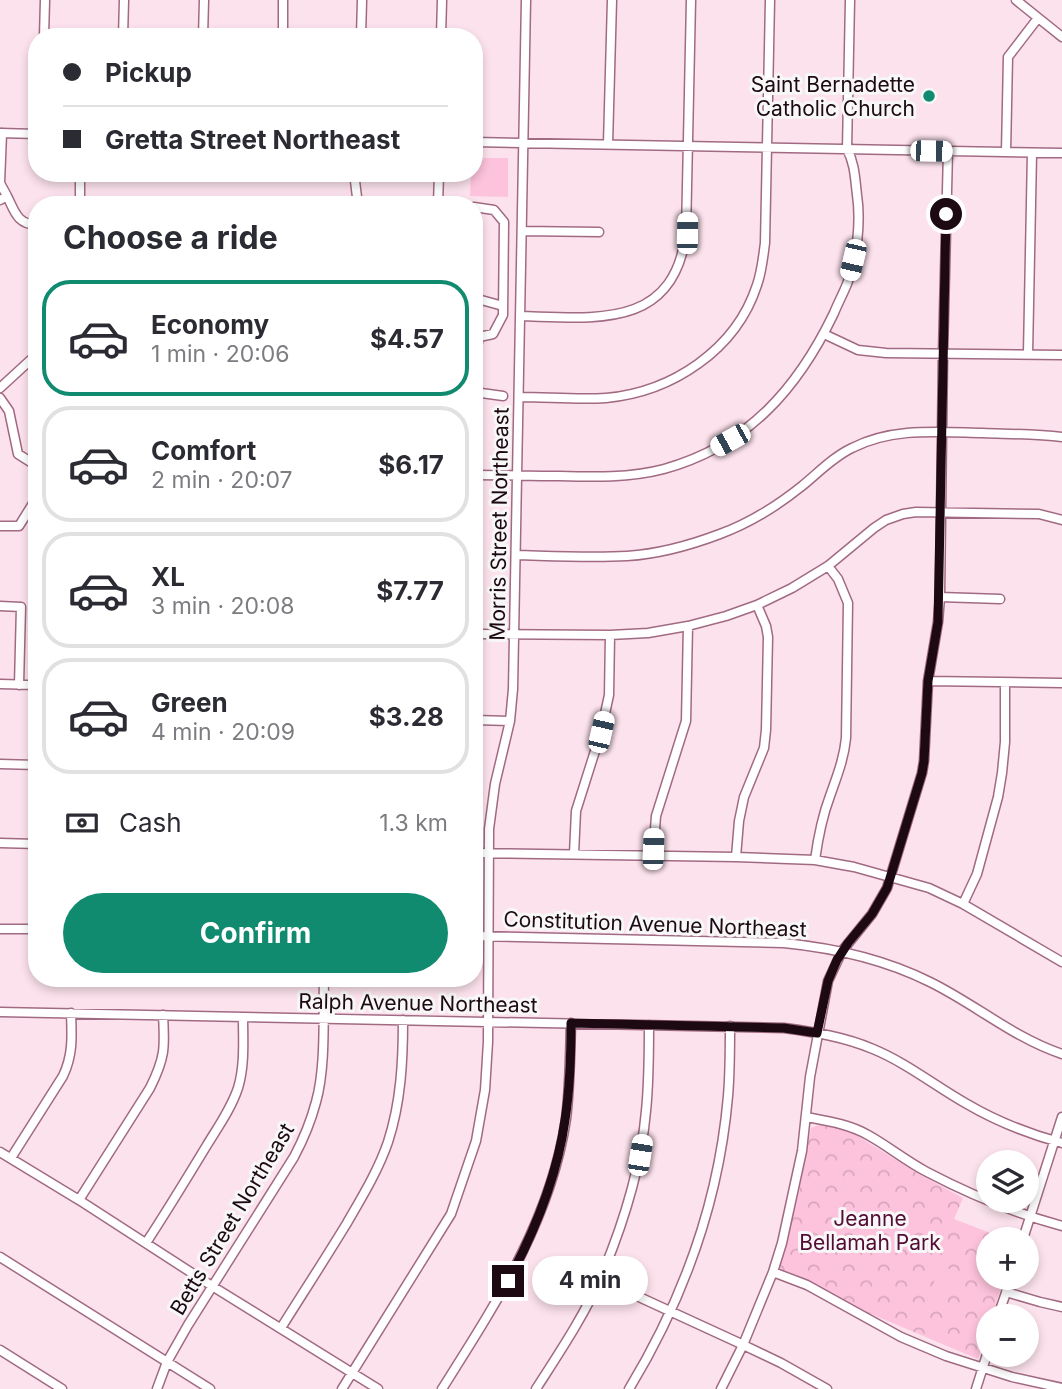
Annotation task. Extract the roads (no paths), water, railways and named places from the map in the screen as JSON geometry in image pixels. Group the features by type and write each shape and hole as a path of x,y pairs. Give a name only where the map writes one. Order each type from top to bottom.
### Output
{"street":[{"path":"44,28 45,0"},
{"path":"123,28 124,0"},
{"path":"203,28 204,0"},
{"path":"283,28 284,0"},
{"path":"361,28 362,0"},
{"path":"441,28 442,0"},
{"name":"Morris Street Northeast","path":"342,1389 451,1214 479,1126 485,1090 489,829 495,784 510,720 513,689 526,0"},
{"path":"608,144 611,0"},
{"path":"520,316 609,317 626,313 642,307 658,295 679,268 687,233 691,0"},
{"path":"519,397 604,398 647,391 698,365 731,333 750,303 757,286 765,243 770,0"},
{"path":"483,475 602,477 664,469 710,451 739,433 789,388 824,334 848,282 857,240 858,202 853,159 847,149 850,0"},
{"path":"1016,0 1062,37"},
{"path":"1006,152 1008,57 1038,18"},
{"path":"28,134 1,133 1,183 4,198 19,219 28,224"},
{"path":"483,142 1062,153"},
{"path":"721,1389 743,1345 782,1243 802,1151 810,1077 828,981 842,951 881,901 891,877 924,761 928,681 940,597 948,151"},
{"path":"1028,354 1032,153"},
{"path":"483,208 494,210 505,222 503,315 493,334 483,336"},
{"path":"522,231 599,232"},
{"path":"483,300 503,306"},
{"path":"824,334 858,350 886,354 1062,355"},
{"path":"0,388 28,362"},
{"path":"483,394 503,397"},
{"path":"0,398 9,411 18,454 28,460"},
{"path":"516,555 630,556 694,543 721,534 772,508 851,448 888,436 943,433 1062,437"},
{"path":"0,526 19,526 28,512"},
{"path":"483,634 648,634 726,616 792,588 828,566 886,520 903,514 1040,514 1062,520"},
{"path":"815,860 817,838 845,755 846,738 848,603 838,579 828,566"},
{"path":"940,597 1000,599"},
{"path":"736,857 744,797 764,748 766,730 768,637 757,605"},
{"path":"0,606 21,607 19,685"},
{"path":"653,855 656,816 686,721 688,626"},
{"path":"574,854 576,811 601,732 609,695 610,635"},
{"path":"928,681 1062,683"},
{"path":"963,904 977,874 998,797 1005,742 1006,683"},
{"path":"0,684 28,685"},
{"path":"483,720 510,720"},
{"path":"0,764 28,765"},
{"path":"0,843 28,844"},
{"path":"483,853 736,857 815,860 854,867 929,888 963,904 1062,962"},
{"path":"0,929 28,929"},
{"name":"Constitution Avenue Northeast","path":"483,937 784,943 842,951 884,963 931,982 1027,1039 1062,1054"},
{"name":"Betts Street Northeast","path":"157,1389 167,1362 303,1139 317,1101 321,1077 324,987"},
{"name":"Ralph Avenue Northeast","path":"0,1012 784,1028 849,1040 875,1049 968,1105 1003,1122 1058,1142"},
{"path":"11,1158 63,1076 69,1062 71,1013"},
{"path":"79,1200 158,1073 163,1060 163,1015"},
{"path":"146,1243 234,1098 243,1063 243,1017"},
{"path":"281,1328 340,1235 379,1165 388,1142 400,1089 403,1020"},
{"path":"442,1389 494,1305 538,1219 553,1175 565,1120 571,1023"},
{"path":"536,1389 600,1279 616,1238 640,1155 646,1113 649,1025"},
{"path":"629,1389 658,1340 671,1311 692,1259 716,1177 728,1095 730,1027"},
{"path":"806,1117 839,1124 866,1134 923,1170 969,1194 1062,1226"},
{"path":"1027,1227 1058,1142 1062,1117"},
{"path":"0,1152 378,1389"},
{"path":"0,1257 210,1389"},
{"path":"773,1272 807,1286 901,1337 946,1356 982,1369 1062,1388"},
{"path":"600,1279 780,1363 814,1386 827,1389"},
{"path":"1002,1304 1006,1292 1062,1307"},
{"path":"0,1350 62,1389"},
{"path":"976,1389 982,1369"}],"place":[{"name":"Saint Bernadette Catholic Church","path":"929,96"}],"park label":[{"name":"Jeanne Bellamah Park","path":"870,1230"}]}
